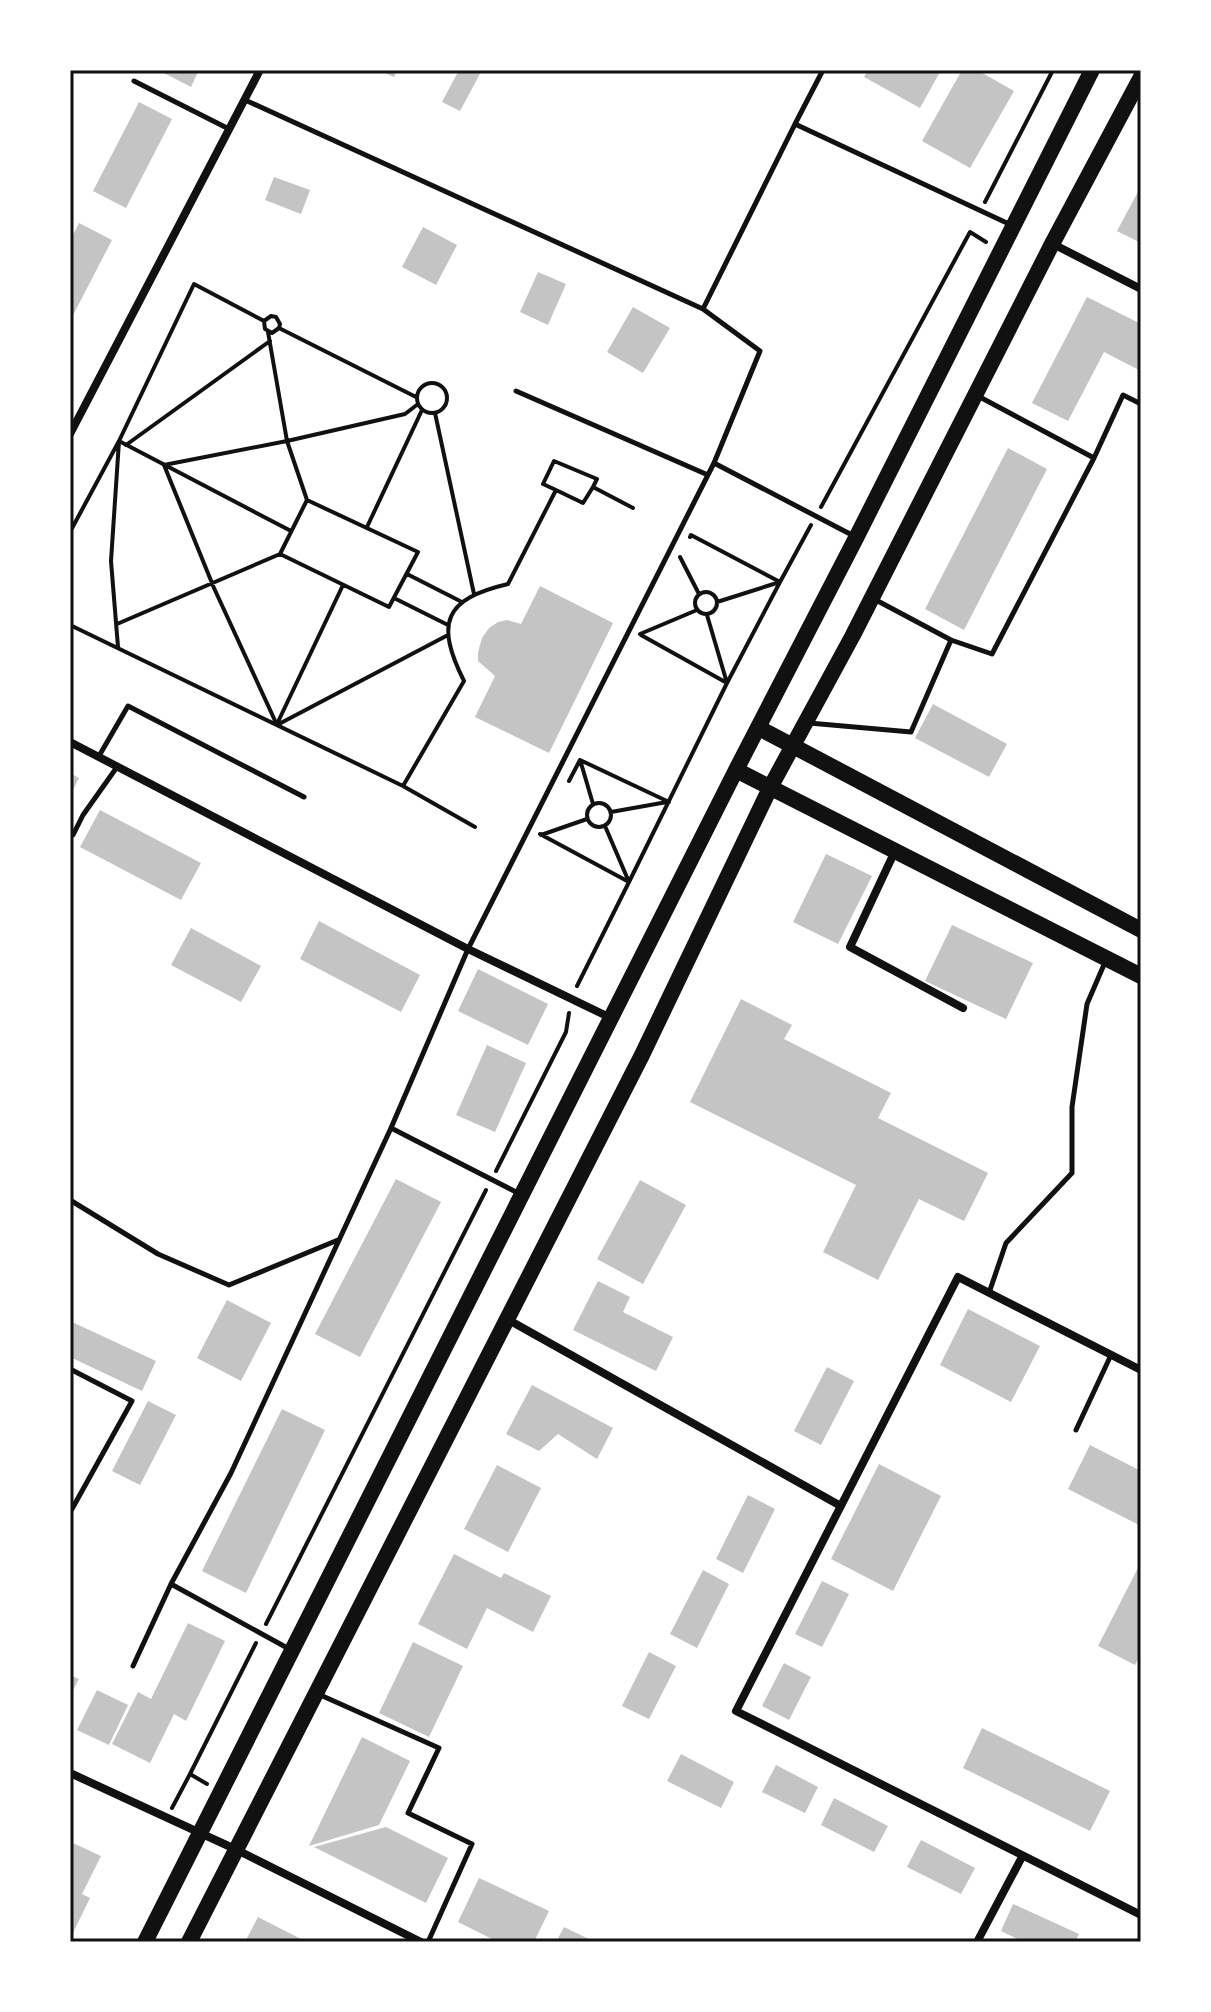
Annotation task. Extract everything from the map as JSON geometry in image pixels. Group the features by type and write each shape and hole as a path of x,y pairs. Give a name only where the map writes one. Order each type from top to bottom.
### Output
{"main road":[{"path":"145,1942 1092,70"},
{"path":"189,1942 642,1055 771,786 872,598 1052,244 1139,84"},
{"path":"759,728 1141,930"},
{"path":"736,770 1141,976"}],"street":[{"path":"70,434 260,70"},
{"path":"1052,244 1141,289"},
{"path":"70,406 81,412"},
{"path":"70,742 468,949 612,1019"},
{"path":"895,850 850,947 963,1008"},
{"path":"1141,1370 958,1277 736,1711 1141,1915"},
{"path":"505,1318 839,1505"},
{"path":"70,1773 235,1849 421,1942"},
{"path":"977,1942 1022,1857"}],"lane":[{"path":"703,309 823,70"},
{"path":"134,81 230,129"},
{"path":"133,1666 171,1584 231,1473 391,1128 468,949 714,463 760,351 703,309 245,100"},
{"path":"795,124 1013,227"},
{"path":"516,391 708,475"},
{"path":"976,395 1094,458"},
{"path":"872,598 951,640 992,654 1094,458 1123,395 1141,404"},
{"path":"714,463 856,538"},
{"path":"804,723 911,732 951,640"},
{"path":"99,756 128,706 304,797"},
{"path":"70,834 73,835 83,815 118,767"},
{"path":"989,1293 1006,1243 1072,1173 1072,1107 1087,1004 1106,959"},
{"path":"391,1128 522,1196"},
{"path":"70,1200 158,1254 229,1285 339,1240"},
{"path":"1076,1430 1111,1355"},
{"path":"70,1369 132,1401 71,1510"},
{"path":"171,1584 292,1650"},
{"path":"315,1692 439,1748 408,1813 472,1844 428,1942"}],"path":[{"path":"495,1172 566,1032 570,999 727,683 970,232 1053,70"},
{"path":"970,232 1001,251"},
{"path":"70,532 119,441 194,284 264,321"},
{"path":"264,321 271,316 276,317 279,328"},
{"path":"116,624 280,554 292,532 307,500 287,441 264,321"},
{"path":"268,332 279,328"},
{"path":"279,328 416,397"},
{"path":"126,445 270,341"},
{"path":"429,382 442,386 446,391 446,405 435,413 422,410 416,397 423,385 429,382"},
{"path":"164,465 405,414 418,404"},
{"path":"367,527 422,410"},
{"path":"435,413 474,594"},
{"path":"119,441 292,532"},
{"path":"118,648 111,561 119,441"},
{"path":"554,461 597,479 593,487 583,503 543,484 554,461"},
{"path":"164,465 277,725"},
{"path":"593,487 633,508"},
{"path":"403,786 464,681 449,651 448,635 448,625 460,601 508,584 556,490"},
{"path":"280,554 389,607 418,552 307,500"},
{"path":"673,569 691,535 780,582"},
{"path":"680,556 699,594"},
{"path":"407,574 460,601"},
{"path":"717,602 780,582"},
{"path":"277,725 343,585"},
{"path":"697,610 695,599 699,594 710,593 717,602"},
{"path":"394,598 448,625"},
{"path":"707,615 713,612 717,602"},
{"path":"639,634 697,610 707,615 727,683"},
{"path":"639,634 645,621"},
{"path":"70,625 403,786 475,827"},
{"path":"639,634 727,683"},
{"path":"277,725 448,635"},
{"path":"580,760 669,802"},
{"path":"567,785 580,760"},
{"path":"580,760 593,805"},
{"path":"611,812 669,802"},
{"path":"587,819 589,808 593,805 603,804 611,812"},
{"path":"587,819 595,827 605,826 611,812"},
{"path":"540,836 587,819"},
{"path":"540,836 546,823"},
{"path":"605,826 629,882"},
{"path":"540,836 629,882"},
{"path":"166,1818 488,1186"},
{"path":"190,1774 221,1791"}],"building":[{"path":"158,70 199,70 191,87"},
{"path":"378,70 397,70 394,77"},
{"path":"459,70 482,70 460,111 442,102"},
{"path":"868,70 941,70 920,108 864,77"},
{"path":"962,70 977,70 1014,91 970,168 922,141"},
{"path":"139,102 172,119 126,208 93,191"},
{"path":"274,177 310,190 301,214 265,200"},
{"path":"1141,186 1141,243 1117,231"},
{"path":"79,223 112,240 70,321 70,241"},
{"path":"423,227 457,245 436,285 402,267"},
{"path":"538,272 566,284 548,325 520,312"},
{"path":"1087,297 1141,324 1141,371 1104,352 1068,421 1032,403"},
{"path":"633,307 670,328 643,373 607,352"},
{"path":"1008,448 1047,469 964,630 925,609"},
{"path":"540,586 613,623 549,753 475,717 495,676 478,661 482,638 498,622 507,620 521,624"},
{"path":"933,704 1007,744 989,777 915,738"},
{"path":"70,773 79,778 70,796"},
{"path":"100,810 201,863 181,900 80,847"},
{"path":"826,854 872,876 838,944 793,922"},
{"path":"319,921 420,975 401,1012 300,959"},
{"path":"952,925 1033,963 1006,1019 925,981"},
{"path":"191,928 261,966 241,1002 171,965"},
{"path":"478,969 548,1004 528,1045 458,1011"},
{"path":"741,999 792,1025 784,1039 891,1093 878,1118 988,1173 964,1221 919,1199 878,1280 823,1252 856,1185 690,1102"},
{"path":"487,1045 526,1063 495,1132 456,1115"},
{"path":"396,1179 441,1202 360,1357 315,1334"},
{"path":"640,1180 686,1205 643,1284 597,1259"},
{"path":"598,1281 630,1297 623,1312 673,1337 656,1371 573,1330"},
{"path":"227,1300 271,1323 241,1381 197,1358"},
{"path":"968,1309 1040,1346 1011,1402 940,1365"},
{"path":"70,1321 156,1361 142,1391 70,1357"},
{"path":"827,1367 854,1381 821,1445 794,1431"},
{"path":"532,1385 613,1428 597,1459 558,1434 539,1451 506,1434"},
{"path":"148,1401 176,1415 140,1485 112,1471"},
{"path":"282,1409 325,1430 246,1593 202,1571"},
{"path":"1090,1445 1141,1471 1141,1526 1068,1489"},
{"path":"879,1464 941,1496 893,1591 831,1559"},
{"path":"497,1465 541,1488 508,1552 464,1529"},
{"path":"748,1495 775,1509 743,1573 716,1559"},
{"path":"454,1554 501,1578 504,1573 551,1596 533,1632 487,1608 467,1649 418,1624"},
{"path":"1141,1562 1141,1653 1135,1665 1098,1646"},
{"path":"703,1570 729,1584 697,1648 670,1634"},
{"path":"822,1581 849,1594 822,1647 795,1634"},
{"path":"188,1623 225,1641 186,1721 174,1714 150,1763 112,1744 138,1692 151,1699"},
{"path":"413,1642 463,1666 429,1737 379,1713"},
{"path":"649,1652 676,1666 649,1719 622,1706"},
{"path":"784,1663 811,1677 789,1720 762,1706"},
{"path":"70,1675 79,1679 70,1696"},
{"path":"97,1690 128,1705 109,1745 77,1730"},
{"path":"982,1728 1110,1791 1090,1831 963,1768"},
{"path":"362,1737 410,1761 379,1825 309,1846"},
{"path":"681,1754 734,1782 721,1808 667,1781"},
{"path":"776,1765 818,1787 805,1813 762,1792"},
{"path":"834,1798 888,1826 874,1852 821,1825"},
{"path":"386,1827 448,1858 426,1903 314,1847"},
{"path":"921,1840 975,1868 961,1894 907,1867"},
{"path":"73,1843 101,1856 82,1894 90,1898 70,1939 70,1848"},
{"path":"479,1878 549,1911 534,1942 498,1942 458,1922"},
{"path":"1013,1904 1079,1934 1075,1942 1024,1942 1001,1931"},
{"path":"258,1917 301,1939 300,1942 245,1942"},
{"path":"564,1927 595,1942 556,1942"}]}
